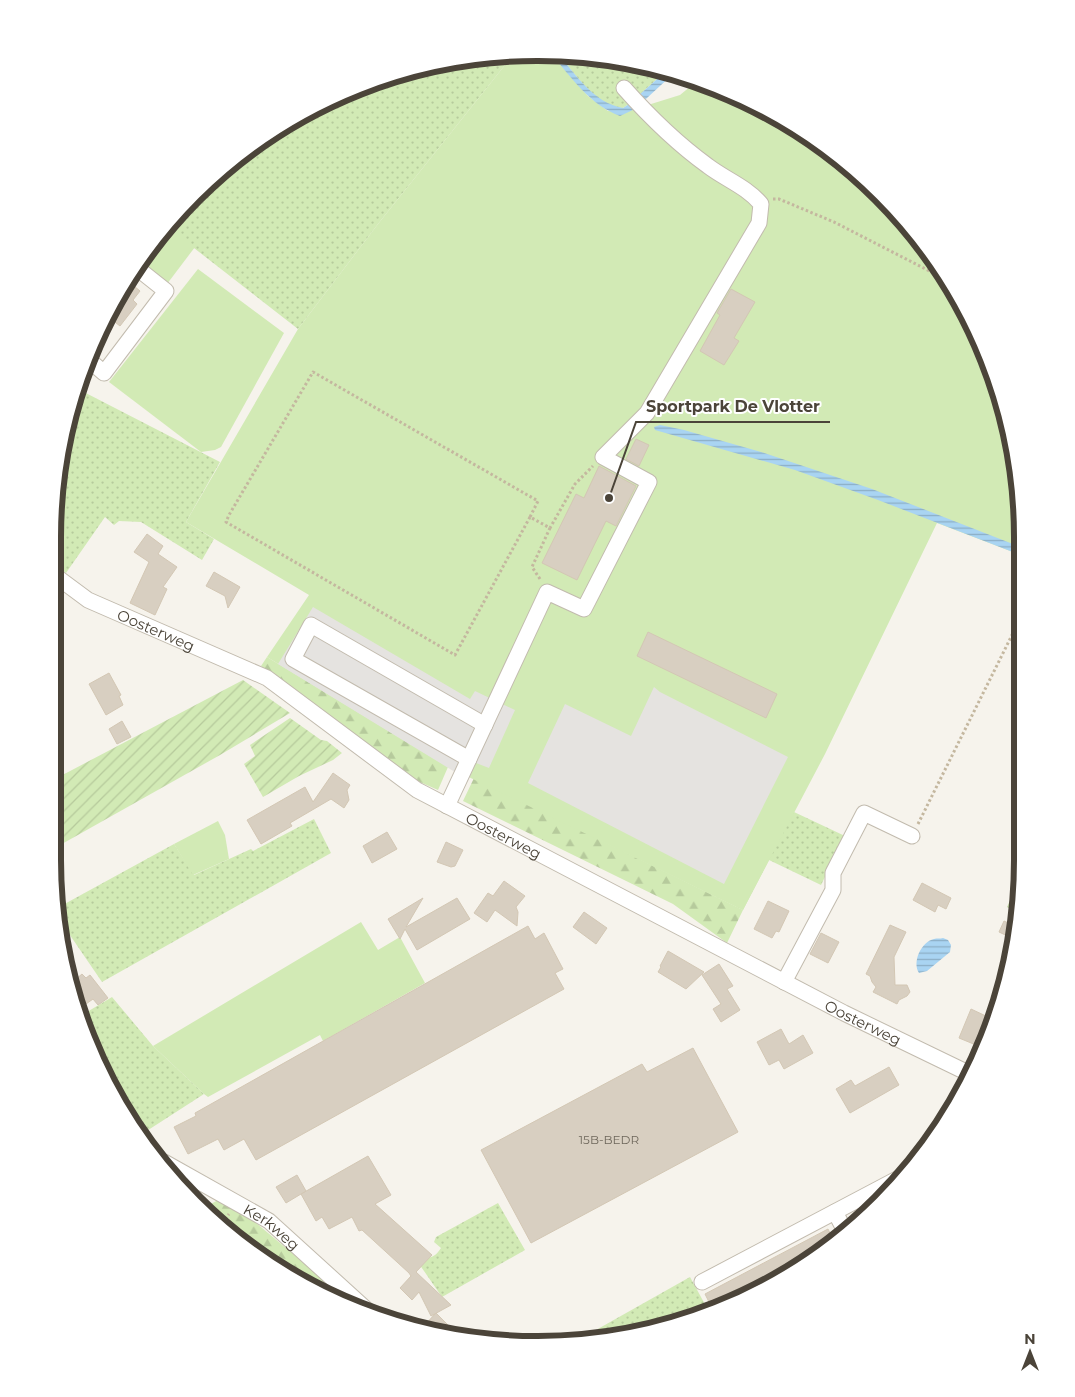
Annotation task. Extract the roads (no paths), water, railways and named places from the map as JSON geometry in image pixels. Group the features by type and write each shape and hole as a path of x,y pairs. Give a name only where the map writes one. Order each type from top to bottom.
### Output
{"street":[{"path":"447,806 547,592 584,609 649,482 603,457 646,413 759,223 761,204 757,200 707,166 649,116 632,97"},
{"path":"94,365 104,373 166,291 142,272"},
{"name":"Oosterweg","path":"61,580 88,600 267,678 417,790 844,1013 964,1071"},
{"path":"469,759 294,659 311,624 485,724"},
{"path":"784,982 833,890 833,873 864,813 912,836"},
{"name":"Kerkweg","path":"174,1168 269,1221 355,1299"},
{"path":"702,1282 884,1186"},
{"path":"835,1212 842,1226"}],"water":[{"path":"557,62 565,62 594,94 613,105 623,108 660,77 667,79 635,109 620,116 599,105"},
{"path":"660,425 684,430 761,452 872,489 1014,544 1014,552 795,470 655,430 654,427"},
{"path":"943,938 948,940 951,945 950,952 927,971 919,973 917,958 922,948 929,941"}],"place":[{"name":"Sportpark De Vlotter","path":"609,498"}]}
